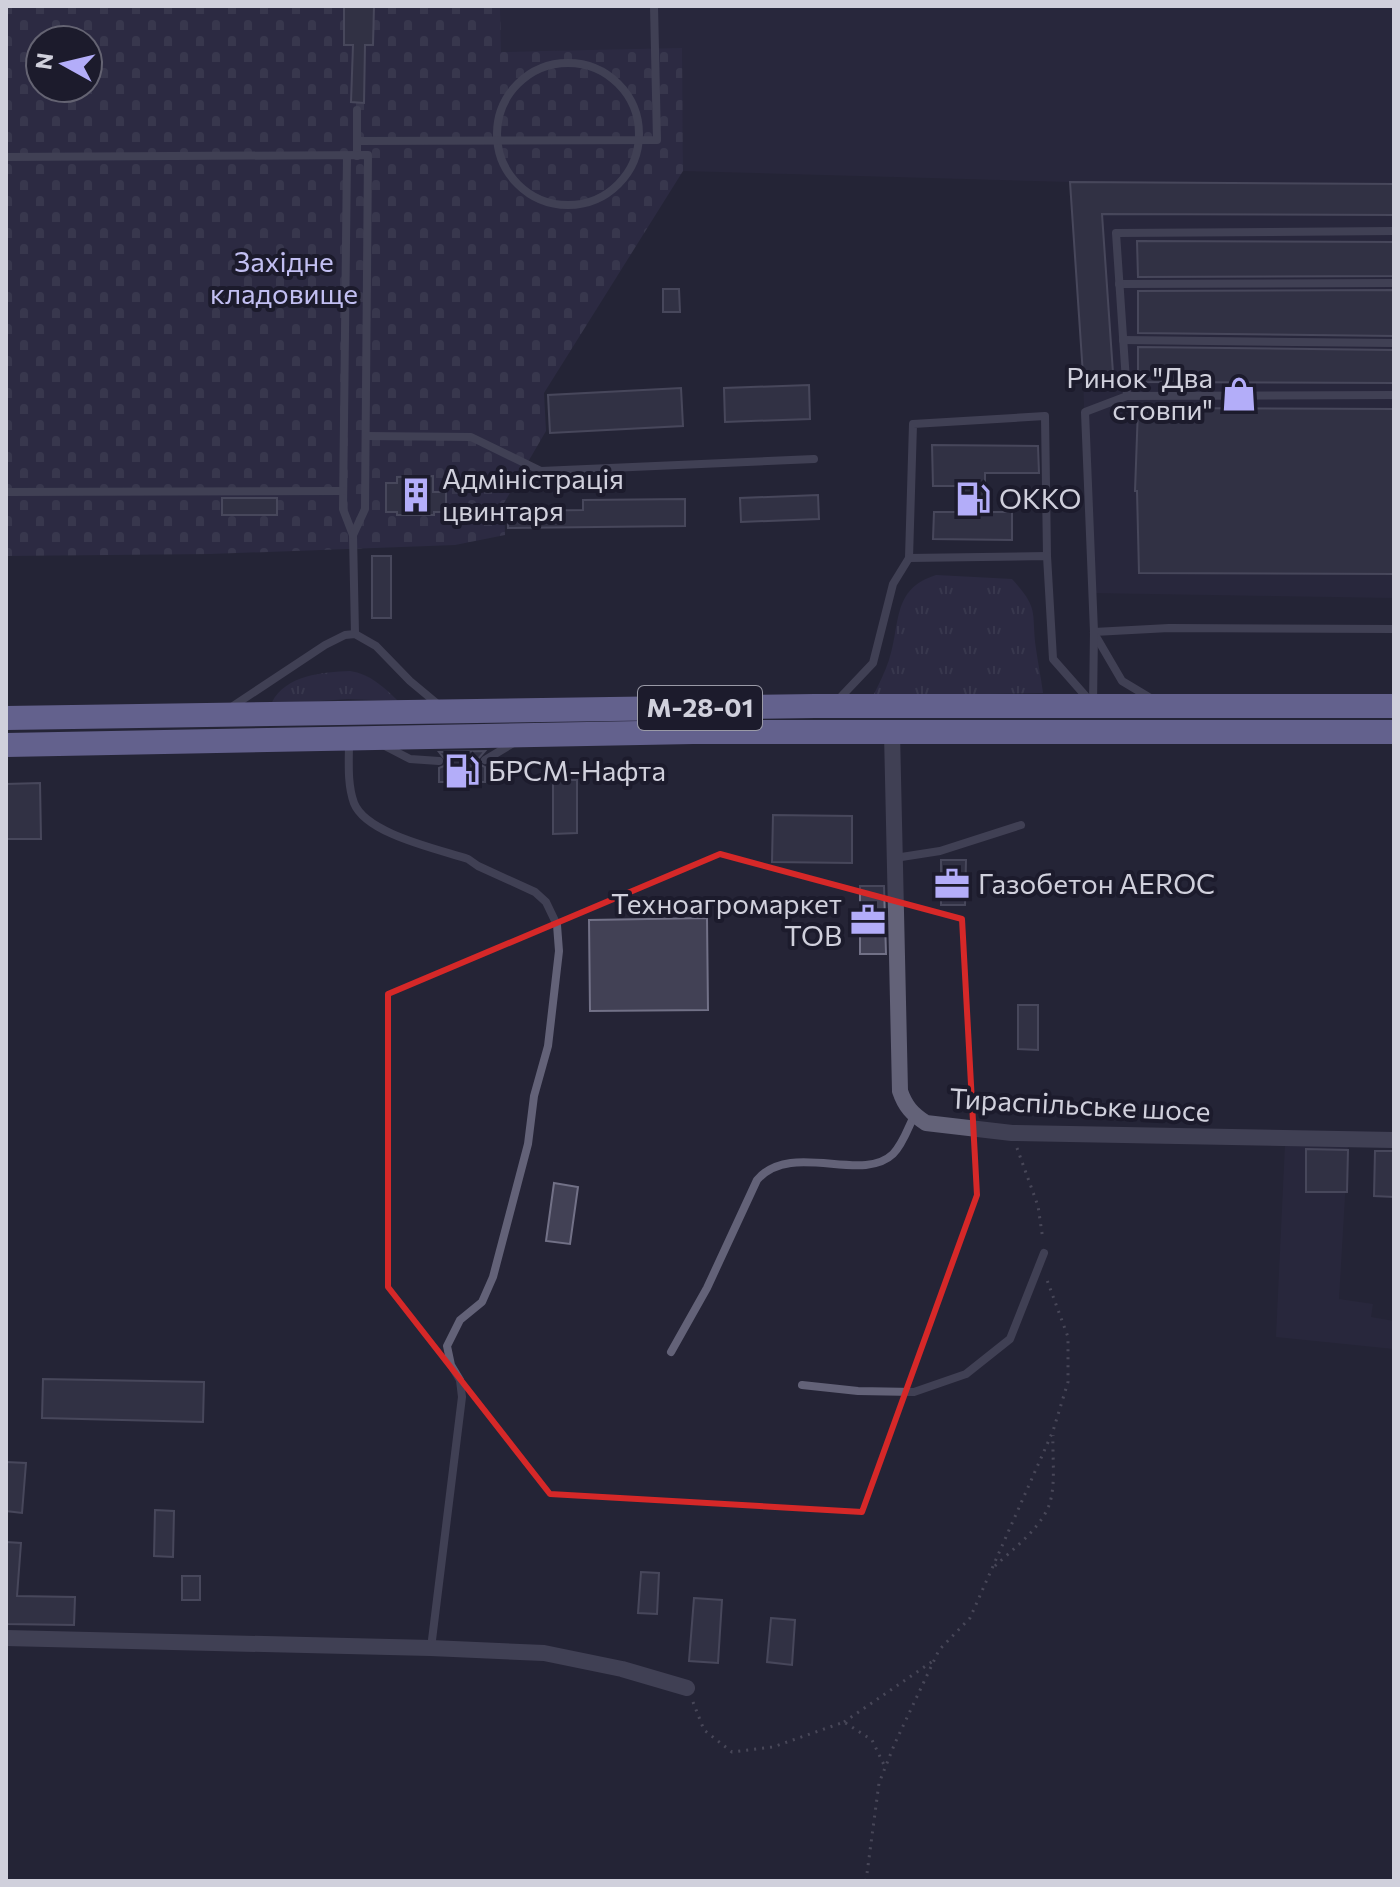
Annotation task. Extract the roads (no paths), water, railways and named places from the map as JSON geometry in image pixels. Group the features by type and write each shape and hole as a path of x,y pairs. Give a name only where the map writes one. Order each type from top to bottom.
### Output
{"highway":[{"name":"М-28-01","path":"6,718 832,706 1394,706"},
{"name":"М-28-01","path":"6,745 527,734 1394,732"}],"street":[{"name":"Тираспільське шосе","path":"892,733 900,1091 914,1116 926,1123 1012,1133 1394,1140"},
{"path":"6,1638 544,1653 622,1669 687,1688"}],"lane":[{"path":"357,141 657,140 654,6"},
{"path":"568,63 591,67 611,78 627,95 636,116 638,140 633,163 620,182 601,197 579,204 556,204 534,197 515,182 502,163 497,140 499,117 508,95 516,86 544,67 568,63"},
{"path":"357,110 357,156"},
{"path":"6,157 368,155 365,509 353,535"},
{"path":"347,156 343,509 353,535 355,634"},
{"path":"1127,396 1116,233 1394,231"},
{"path":"1119,284 1394,283"},
{"path":"1123,340 1394,343"},
{"path":"1093,705 1094,632 1085,412 1127,396 1394,395"},
{"path":"832,706 873,663 893,584 909,558 913,424 1045,416 1047,556 1053,659 1093,705"},
{"path":"366,436 471,437 541,471 814,459"},
{"path":"6,492 343,491"},
{"path":"909,558 1047,556"},
{"path":"1094,632 1169,628 1394,629"},
{"path":"1094,632 1122,681 1162,705"},
{"path":"220,715 325,645 345,635 355,634 376,646 410,681 447,711"},
{"path":"485,760 527,734"},
{"path":"431,1648 462,1397 460,1380 451,1365 447,1346 460,1320 482,1302 493,1277 528,1144 534,1096 548,1046 559,937 553,913 535,892 468,859 378,828 360,815 351,788 358,737 410,759 439,761"},
{"path":"895,858 940,851 1021,825"},
{"path":"671,1352 707,1288 764,1171 785,1163 877,1163 895,1152 914,1116"},
{"path":"802,1385 858,1391 914,1392 966,1374 1010,1339 1044,1253"}],"place":[{"name":"Ринок \"Два стовпи\"","path":"1239,394"},
{"name":"Адміністрація цвинтаря","path":"416,495"},
{"name":"ОККО","path":"973,499"},
{"name":"БРСМ-Нафта","path":"462,771"},
{"name":"Газобетон AEROC","path":"952,884"},
{"name":"Техноагромаркет ТОВ","path":"868,920"}],"park label":[{"name":"Західне кладовище","path":"284,278"}]}
